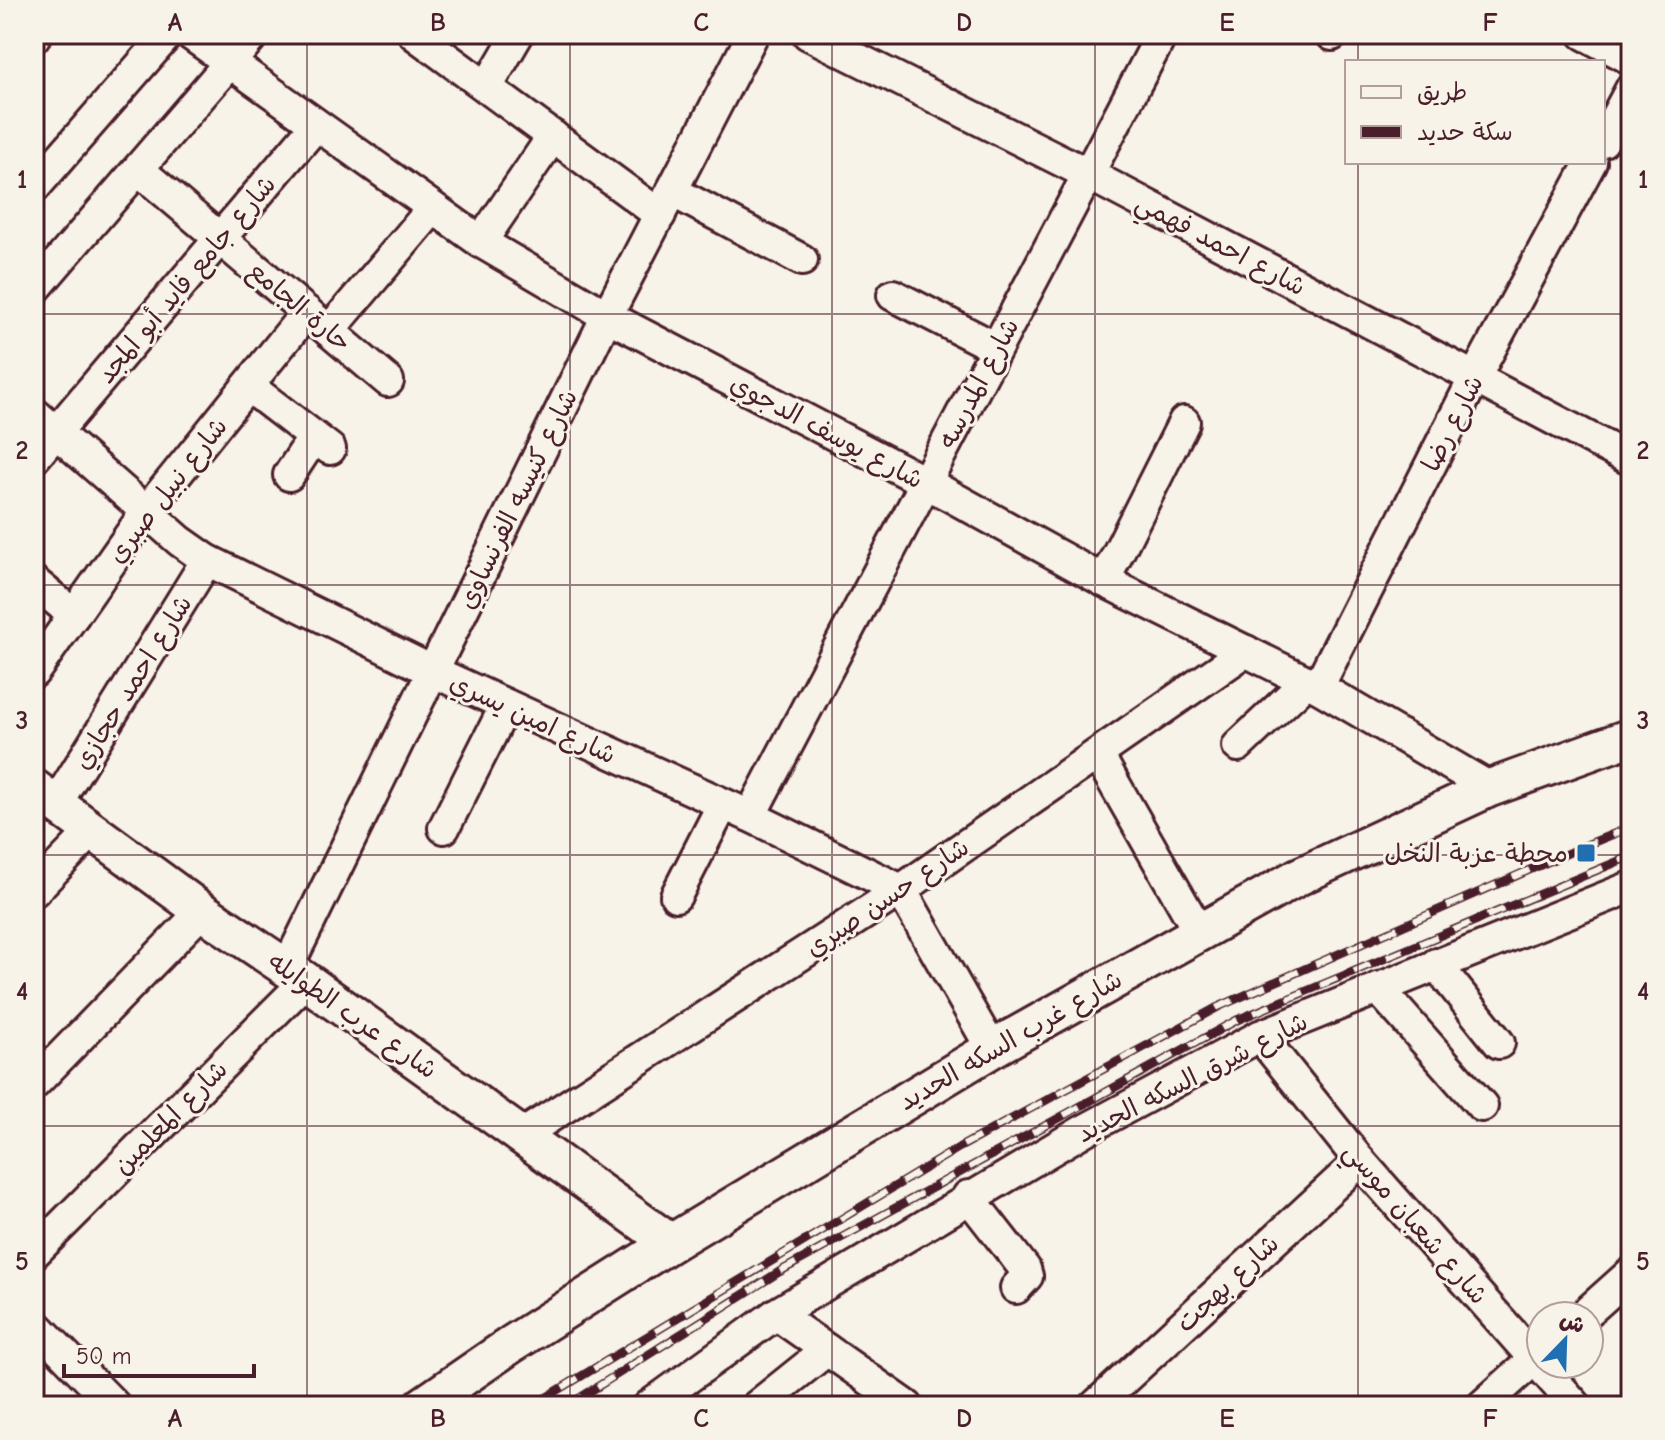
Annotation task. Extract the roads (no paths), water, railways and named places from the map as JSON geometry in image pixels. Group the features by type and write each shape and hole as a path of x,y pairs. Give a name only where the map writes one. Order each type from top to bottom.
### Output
{"street":[{"path":"34,188 168,34"},
{"name":"شارع يوسف الدجوي","path":"190,34 481,242 607,316 925,482 1104,581 1312,684 1490,788"},
{"path":"34,290 254,34"},
{"path":"414,34 553,136 666,203 802,260"},
{"path":"487,87 518,34"},
{"name":"شارع كنيسه الفرنساوي","path":"296,975 432,671 607,316 753,34"},
{"name":"شارع احمد فهمي","path":"808,34 1088,174 1631,460"},
{"name":"شارع المدرسه","path":"750,816 1162,34"},
{"path":"1584,34 1631,59"},
{"path":"1605,137 1631,89"},
{"name":"شارع جامع فايد أبو المجد","path":"34,458 45,423 221,239 316,125"},
{"path":"481,242 553,136"},
{"name":"شارع رضا","path":"1238,746 1312,684 1590,164"},
{"name":"حارة الجامع","path":"139,170 388,381"},
{"name":"شارع نبيل صبري","path":"34,672 146,512 248,386 318,322 433,208"},
{"path":"893,295 996,348"},
{"path":"248,386 322,443 289,475"},
{"path":"1104,581 1184,422"},
{"name":"شارع امين يسري","path":"45,423 180,541 207,560 432,671 750,816 901,890"},
{"name":"شارع احمد حجازي","path":"45,796 207,560"},
{"path":"34,582 74,615"},
{"name":"شارع حسن صبري","path":"522,1135 901,890 1246,651"},
{"path":"444,828 506,705"},
{"name":"شارع غرب السكه الحديد","path":"422,1406 512,1344 671,1243 992,1049 1298,877 1490,788 1631,737"},
{"path":"1098,755 1199,932"},
{"name":"شارع عرب الطوايله","path":"45,796 671,1243"},
{"path":"676,896 723,804"},
{"path":"34,891 93,830"},
{"name":"شارع شرق السكه الحديد","path":"649,1406 776,1314 969,1197 1083,1131 1260,1036 1631,887"},
{"path":"901,890 992,1049"},
{"path":"34,1084 202,911"},
{"path":"1436,964 1499,1043"},
{"name":"شارع المعلمين","path":"34,1253 296,975"},
{"path":"1378,988 1482,1106"},
{"name":"شارع شعبان موسي","path":"1260,1036 1360,1161 1525,1342"},
{"name":"شارع بهجت","path":"1095,1406 1360,1161"},
{"path":"969,1197 1025,1269 1027,1276 1016,1288"},
{"path":"1601,1300 1631,1273"},
{"path":"776,1314 900,1404"},
{"path":"34,1323 115,1406"},
{"path":"757,1406 827,1350"},
{"path":"1482,1406 1525,1368"},
{"name":"شارع شعبان موسي","path":"1556,1380 1576,1406"}],"railway":[{"path":"532,1406 960,1147 1218,1007 1631,827"},
{"path":"567,1406 779,1272 1237,1020 1631,856"}],"place":[{"name":"محطة عزبة النخل","path":"1586,853"}]}
